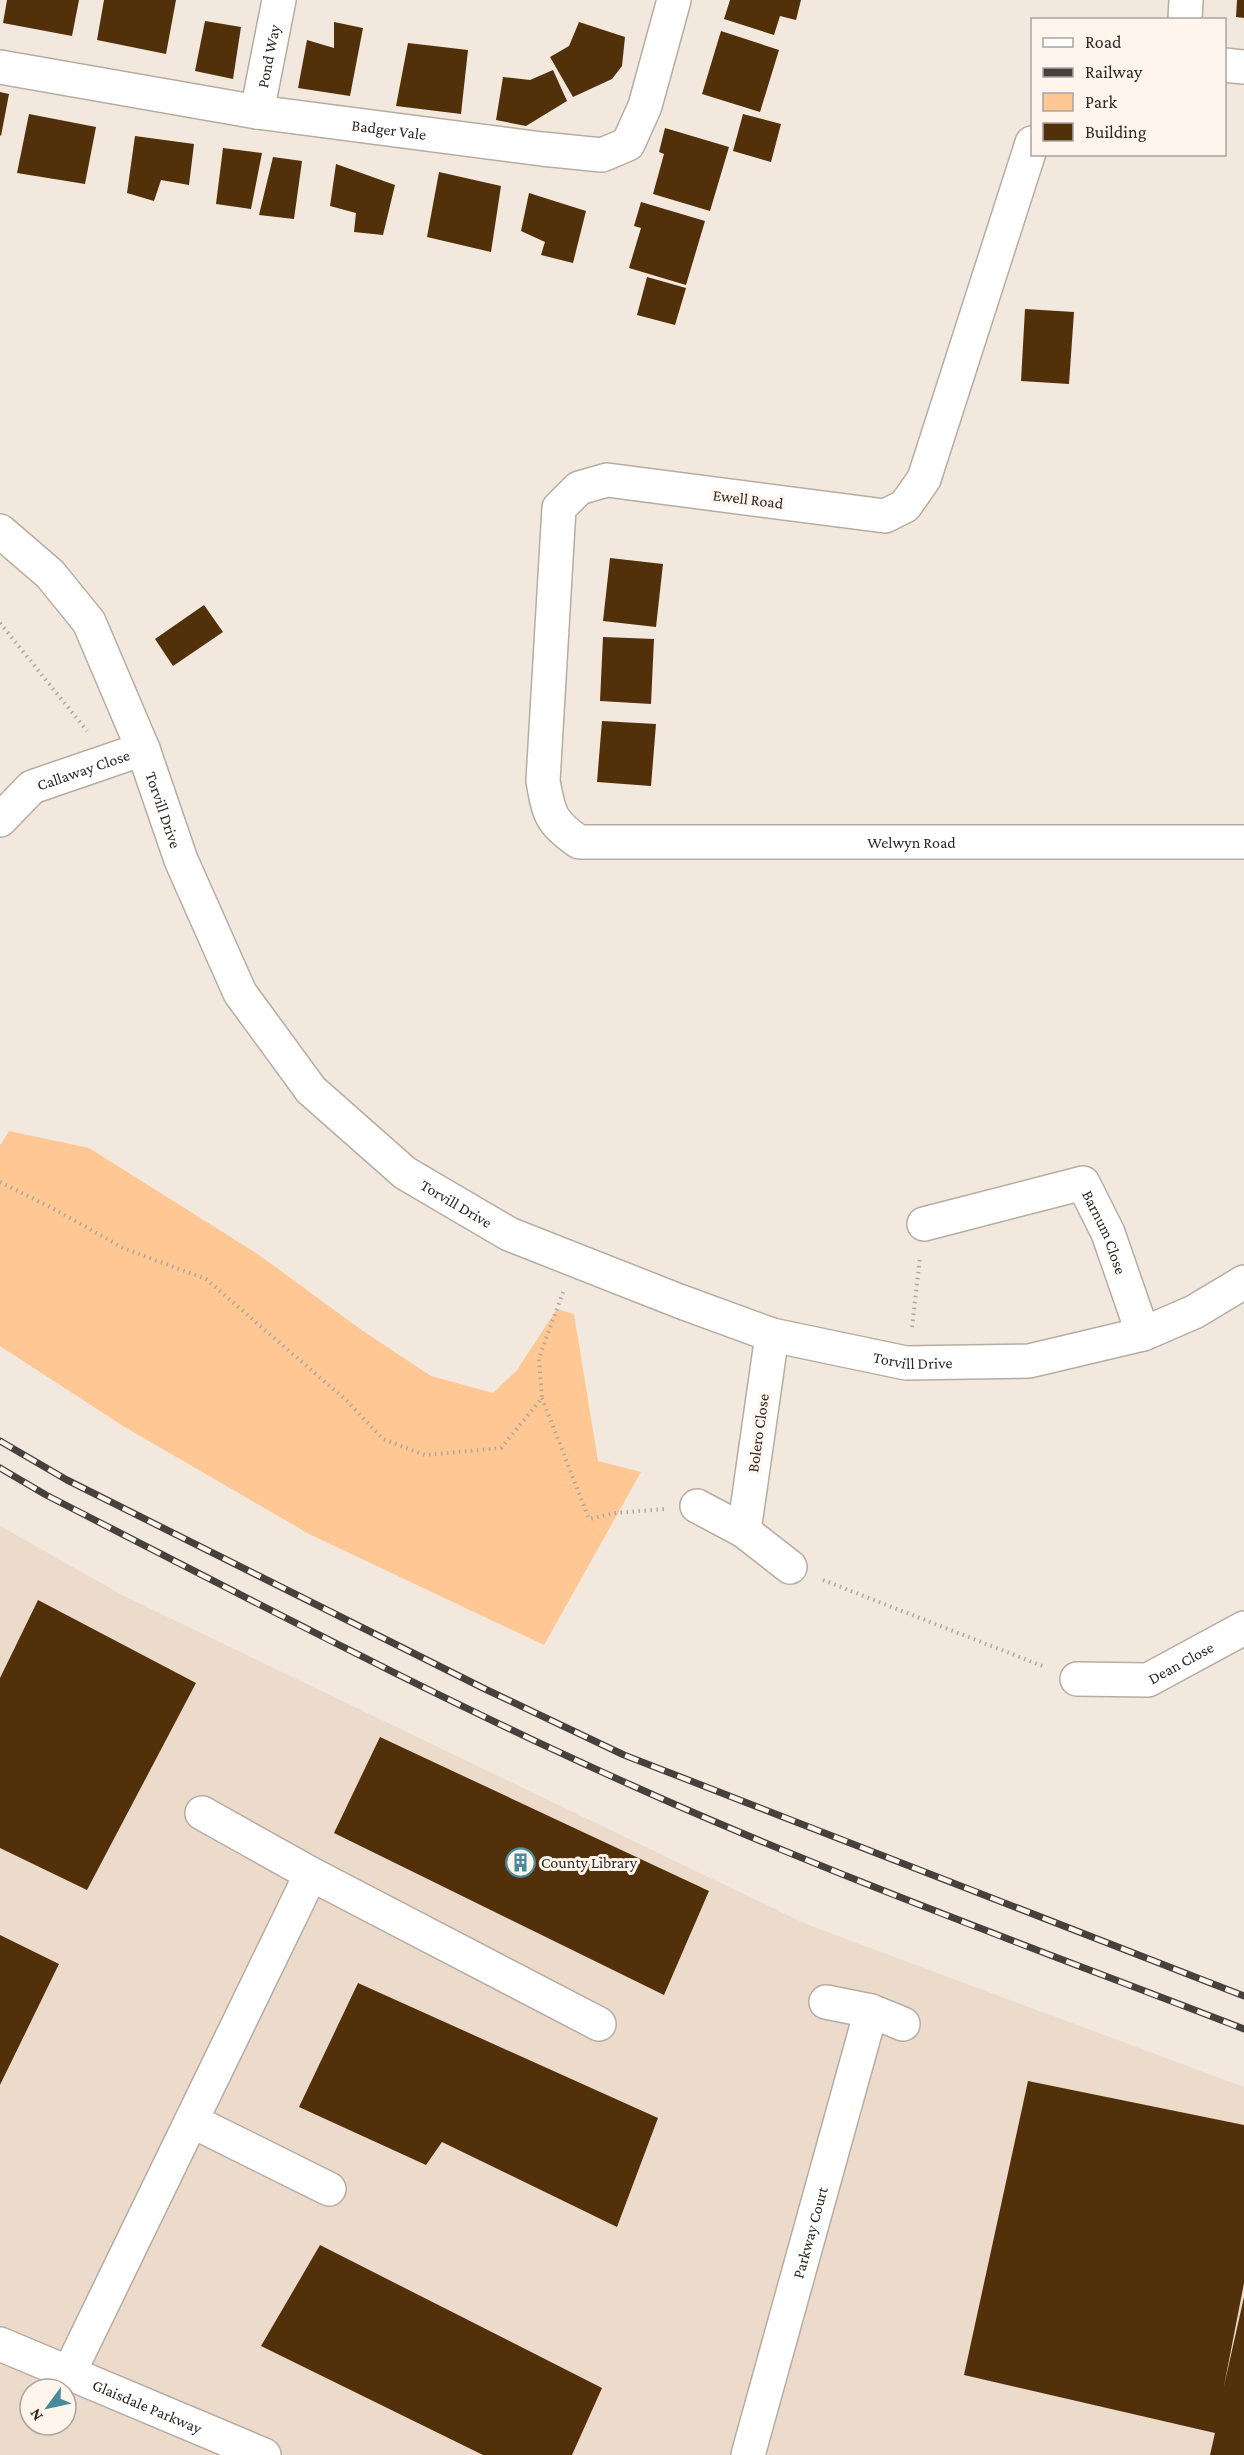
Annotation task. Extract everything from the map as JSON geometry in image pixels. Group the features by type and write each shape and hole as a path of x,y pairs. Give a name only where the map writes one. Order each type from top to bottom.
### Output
{"street":[{"name":"Pond Way","path":"257,112 279,0"},
{"name":"Badger Vale","path":"0,67 257,112 602,155 628,144 645,106 674,0"},
{"path":"1185,18 1186,0"},
{"path":"1226,66 1244,66"},
{"name":"Ewell Road","path":"579,842 559,829 548,807 543,781 559,508 579,488 607,480 885,516 905,506 924,479 1031,146"},
{"name":"Torvill Drive","path":"0,531 50,574 89,622 144,749 181,860 240,993 311,1090 405,1173 509,1234 772,1335 906,1363 1029,1361 1143,1334 1194,1312 1244,1282"},
{"name":"Callaway Close","path":"0,820 32,787 144,749"},
{"name":"Welwyn Road","path":"579,842 1244,843"},
{"name":"Barnum Close","path":"924,1224 1083,1183 1107,1233 1143,1334"},
{"name":"Bolero Close","path":"744,1531 772,1335"},
{"path":"697,1506 744,1531 790,1566"},
{"name":"Dean Close","path":"1077,1679 1148,1680 1244,1628"},
{"path":"202,1813 311,1874 599,2024"},
{"path":"69,2373 311,1874"},
{"path":"826,2002 871,2011 903,2024"},
{"name":"Parkway Court","path":"748,2455 871,2011"},
{"path":"192,2121 329,2189"},
{"name":"Glaisdale Parkway","path":"0,2343 264,2455"}],"path":[{"path":"0,623 110,759"},
{"path":"0,1182 56,1210 123,1248 206,1279 347,1401 383,1439 424,1455 501,1448 542,1398"},
{"path":"906,1363 914,1317 924,1224"},
{"path":"576,1260 538,1358 542,1398 589,1519 616,1513 697,1506"},
{"path":"790,1566 1077,1679"}],"shaded area":[{"path":"0,1526 126,1597 806,1924 1244,2087 1244,2455 0,2455"}],"green space":[{"path":"9,1131 89,1148 259,1255 363,1331 431,1376 493,1393 517,1370 557,1309 574,1314 598,1461 641,1472 544,1645 309,1534 123,1426 0,1346 0,1146"}],"building":[{"path":"7,0 79,0 72,36 3,23"},
{"path":"104,0 176,0 166,54 97,40"},
{"path":"730,0 801,0 796,20 780,16 774,35 724,19"},
{"path":"1237,0 1244,0 1244,18 1236,17"},
{"path":"205,21 241,27 233,79 195,71"},
{"path":"334,22 363,28 350,96 298,88 307,40 334,48"},
{"path":"579,22 625,37 622,66 612,79 573,97 550,57 569,46"},
{"path":"721,31 779,50 760,112 702,94"},
{"path":"408,43 468,50 461,114 396,106"},
{"path":"553,70 567,101 526,126 496,120 503,77 530,80"},
{"path":"0,92 9,94 1,136 0,135"},
{"path":"29,114 96,127 85,184 17,173"},
{"path":"743,114 781,124 771,162 733,151"},
{"path":"665,128 729,147 710,211 653,194 664,154 659,152"},
{"path":"135,136 194,144 189,185 161,180 154,201 127,193"},
{"path":"223,148 262,153 251,209 216,204"},
{"path":"273,157 302,161 294,219 259,215"},
{"path":"336,164 395,185 383,235 354,232 356,213 330,206"},
{"path":"439,172 501,186 491,252 427,237"},
{"path":"529,193 586,211 573,263 541,255 545,242 521,231"},
{"path":"641,202 705,221 686,285 629,268 641,228 634,226"},
{"path":"647,277 686,288 675,325 637,315"},
{"path":"1025,309 1074,312 1069,384 1021,381"},
{"path":"610,558 663,564 656,627 603,621"},
{"path":"204,605 223,632 173,666 155,639"},
{"path":"603,637 654,639 651,704 600,701"},
{"path":"602,721 656,724 651,786 597,782"},
{"path":"38,1600 196,1683 87,1890 0,1848 0,1678"},
{"name":"County Library","path":"380,1737 709,1891 664,1995 334,1833"},
{"path":"0,1935 59,1964 0,2085"},
{"path":"358,1983 658,2118 617,2227 442,2142 426,2165 299,2107"},
{"path":"1028,2081 1244,2125 1244,2283 1224,2386 1244,2297 1244,2455 1210,2455 1215,2433 964,2375"},
{"path":"320,2245 602,2388 572,2455 483,2455 261,2346"}],"railway":[{"path":"0,1441 67,1480 485,1689 624,1755 1244,1996"},
{"path":"0,1468 46,1495 337,1644 631,1785 859,1881 1244,2029"}],"place":[{"name":"County Library","path":"520,1862"}]}
